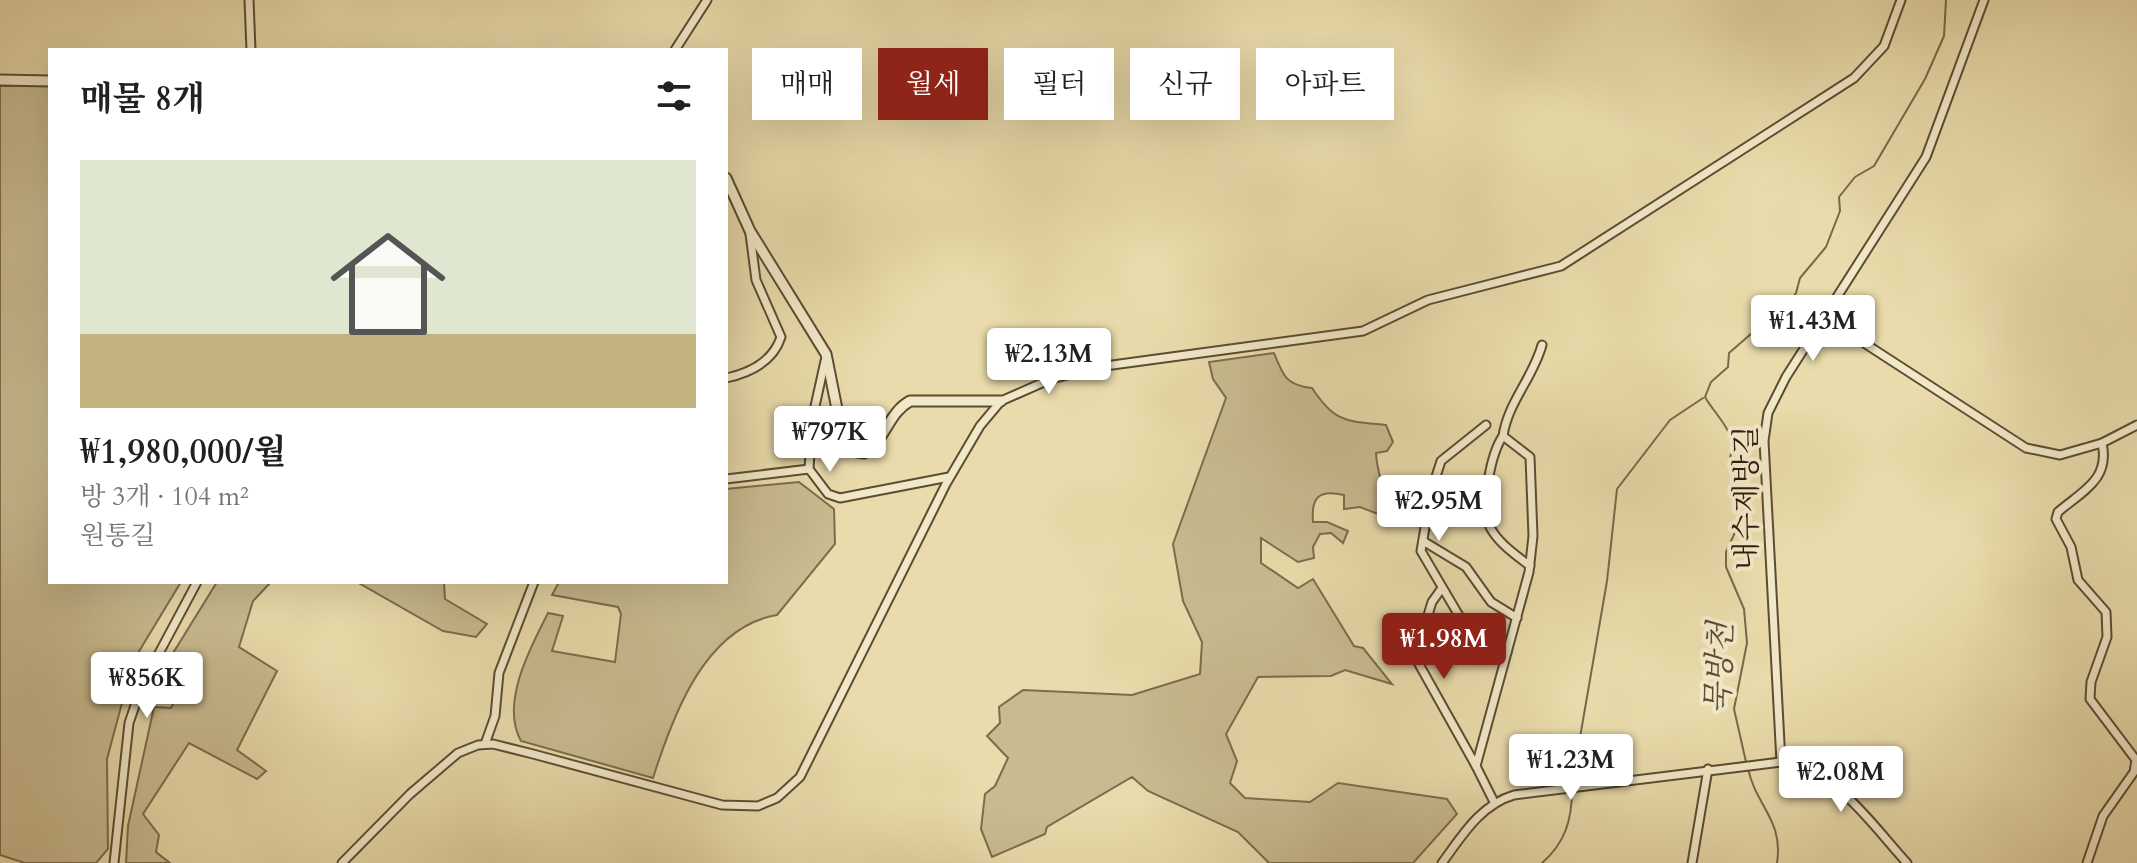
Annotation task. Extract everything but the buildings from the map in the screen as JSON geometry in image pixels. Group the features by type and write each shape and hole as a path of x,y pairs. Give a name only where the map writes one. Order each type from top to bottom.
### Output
{"street":[{"path":"249,0 251,48"},
{"path":"676,48 707,0"},
{"path":"728,182 750,231 826,354 843,439 852,451 864,453 874,447 899,407 910,401 1001,401 1051,379 1105,366 1363,331 1428,300 1561,266 1854,78 1884,46 1901,0"},
{"name":"내수제방길","path":"1781,762 1766,426 1778,391 1926,157 1984,0"},
{"path":"0,80 48,81"},
{"path":"728,377 761,364 773,354 781,337 756,280 750,231"},
{"path":"1824,317 2026,448 2060,455 2102,443 2137,425"},
{"path":"1530,566 1499,540 1487,521 1490,462 1503,436 1506,419 1530,378 1542,345"},
{"path":"826,354 812,420 809,469 819,485 840,498 949,477"},
{"path":"342,863 410,794 458,753 485,744 722,805 758,806 777,798 800,777 949,477 980,426 1001,401"},
{"path":"1486,425 1441,461 1422,556 1474,638 1507,652"},
{"path":"1476,766 1530,566 1530,457 1503,436"},
{"path":"2087,863 2103,816 2134,772 2136,760 2090,699 2091,682 2107,637 2106,612 2078,580 2071,547 2056,519 2058,512 2103,471 2106,459 2102,443"},
{"path":"728,479 809,469"},
{"path":"1423,541 1466,567 1491,602 1517,618"},
{"path":"114,863 129,723 142,685 196,584"},
{"path":"485,744 495,716 499,673 533,584"},
{"path":"1442,588 1432,602 1415,657 1494,802"},
{"path":"1442,863 1477,818 1494,802 1536,790 1781,762 1804,767 1833,784 1907,863"},
{"path":"1692,863 1711,769"}],"shaded area":[{"path":"0,86 48,86 48,584 180,584 135,658 107,759 108,849 96,863 25,863 0,855"},
{"path":"1274,353 1291,382 1312,388 1328,408 1343,418 1386,425 1393,442 1387,451 1376,453 1386,511 1378,514 1360,507 1344,509 1344,495 1322,495 1313,507 1313,522 1327,522 1348,531 1343,543 1331,533 1320,534 1313,547 1314,558 1298,562 1261,538 1261,563 1298,588 1313,579 1354,646 1363,648 1392,684 1345,670 1331,676 1258,677 1226,734 1237,761 1230,783 1245,798 1310,802 1338,783 1447,799 1457,814 1413,863 1269,863 1238,832 1148,791 1132,777 1047,827 1045,834 992,857 981,829 985,794 995,786 1008,758 987,736 1000,723 999,707 1023,690 1132,695 1200,674 1202,642 1183,601 1173,544 1226,398 1213,379 1209,362"},
{"path":"799,482 834,509 835,544 777,615 752,623 730,637 711,655 682,702 653,778 521,741 515,726 516,693 526,659 548,613 563,616 552,651 615,662 621,614 618,607 552,595 558,584 728,584 728,489"},
{"path":"216,584 269,584 253,601 239,647 277,671 237,750 266,771 257,779 189,743 143,814 159,835 156,852 170,863 126,863 128,826 154,707 171,708 189,670 170,658"},
{"path":"361,584 444,584 445,599 487,624 476,637 443,631"}],"waterway":[{"name":"묵방천","path":"1746,762 1734,709 1747,643 1744,609 1726,567 1726,552 1747,506 1730,458 1729,433 1705,397 1711,382 1728,367 1729,353 1752,333 1772,327 1796,293 1800,278 1826,247 1840,211 1839,197 1855,177 1874,166 1925,79 1944,36 1946,0"},
{"path":"1572,784 1607,581 1617,489 1670,420 1703,398"},
{"name":"묵방천","path":"1748,768 1756,792 1773,824 1778,848 1777,863"},
{"path":"1542,863 1566,830 1572,790"}]}
